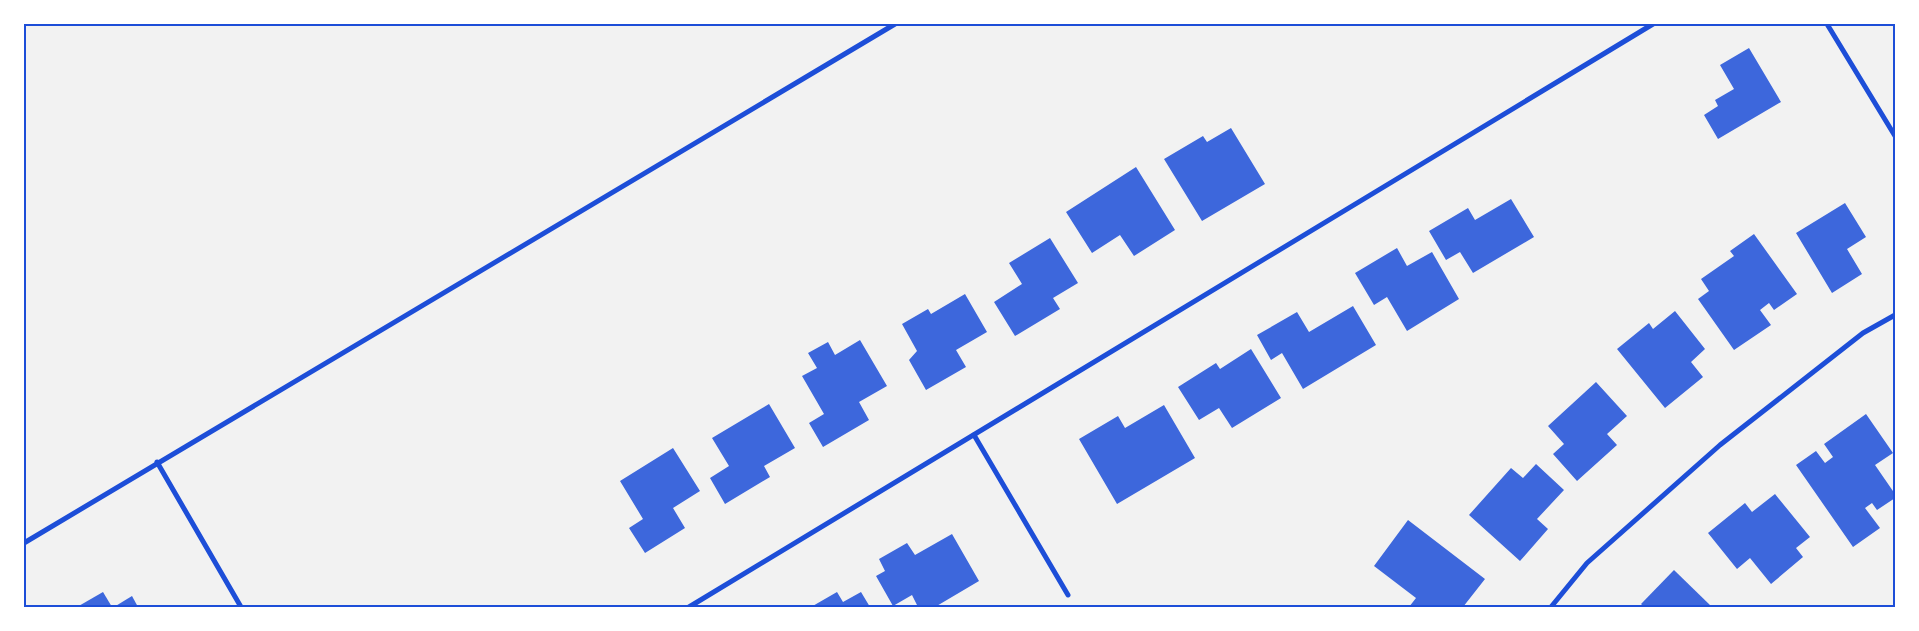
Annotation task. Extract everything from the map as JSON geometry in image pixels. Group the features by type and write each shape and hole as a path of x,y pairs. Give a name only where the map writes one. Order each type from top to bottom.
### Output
{"street":[{"path":"24,543 157,462 895,24"},
{"path":"690,607 1653,24"},
{"path":"1827,24 1895,136"},
{"path":"1551,607 1587,563 1720,445 1863,333 1895,315"},
{"path":"974,435 1068,596"},
{"path":"157,462 241,607"}],"building":[{"path":"1749,48 1781,102 1718,139 1704,115 1718,106 1715,100 1734,89 1720,65"},
{"path":"1231,128 1265,184 1202,221 1164,159 1203,136 1207,142"},
{"path":"1136,167 1175,230 1134,256 1120,235 1092,253 1066,212"},
{"path":"1511,199 1534,237 1473,273 1460,252 1446,260 1429,231 1468,208 1475,220"},
{"path":"1845,203 1866,237 1847,249 1862,274 1832,293 1796,233"},
{"path":"1754,234 1797,294 1774,310 1769,303 1760,310 1771,325 1734,350 1698,299 1709,291 1701,279 1734,256 1730,251"},
{"path":"1050,238 1078,283 1053,298 1060,309 1015,336 994,302 1022,284 1009,263"},
{"path":"1397,248 1407,266 1432,252 1459,299 1407,331 1387,297 1374,305 1355,273"},
{"path":"965,294 987,332 956,350 966,367 926,390 909,360 917,351 902,324 928,309 931,314"},
{"path":"1353,306 1376,345 1303,389 1282,353 1271,360 1257,335 1297,312 1309,332"},
{"path":"1675,311 1705,349 1691,362 1703,377 1665,408 1617,349 1649,323 1653,329"},
{"path":"860,340 887,386 859,402 869,420 823,447 809,423 824,414 802,376 817,368 808,353 828,342 835,355"},
{"path":"1251,349 1281,398 1232,428 1219,408 1199,420 1178,387 1216,363 1220,369"},
{"path":"1596,382 1627,416 1607,434 1617,445 1577,481 1553,454 1564,444 1548,426"},
{"path":"769,404 795,448 764,466 770,477 725,504 710,478 729,466 712,438"},
{"path":"1164,405 1195,458 1117,504 1079,439 1118,416 1125,428"},
{"path":"1866,414 1893,453 1875,465 1895,494 1895,498 1877,510 1872,503 1865,508 1880,528 1853,547 1796,465 1816,451 1825,463 1833,457 1824,444"},
{"path":"673,448 700,491 673,508 685,528 645,553 629,528 643,519 620,481"},
{"path":"1536,464 1564,490 1537,519 1548,529 1520,561 1469,515 1511,468 1523,478"},
{"path":"1775,494 1810,537 1796,548 1803,557 1771,584 1750,558 1737,569 1708,533 1745,503 1752,512"},
{"path":"1408,520 1485,579 1463,607 1409,607 1416,598 1374,566"},
{"path":"952,534 979,581 935,607 918,607 912,595 893,606 876,576 885,571 879,559 907,543 915,555"},
{"path":"1674,570 1712,607 1644,607 1641,604"},
{"path":"103,592 112,607 77,607"},
{"path":"837,592 843,602 861,592 870,607 811,607"},
{"path":"132,596 138,607 114,607"}]}
